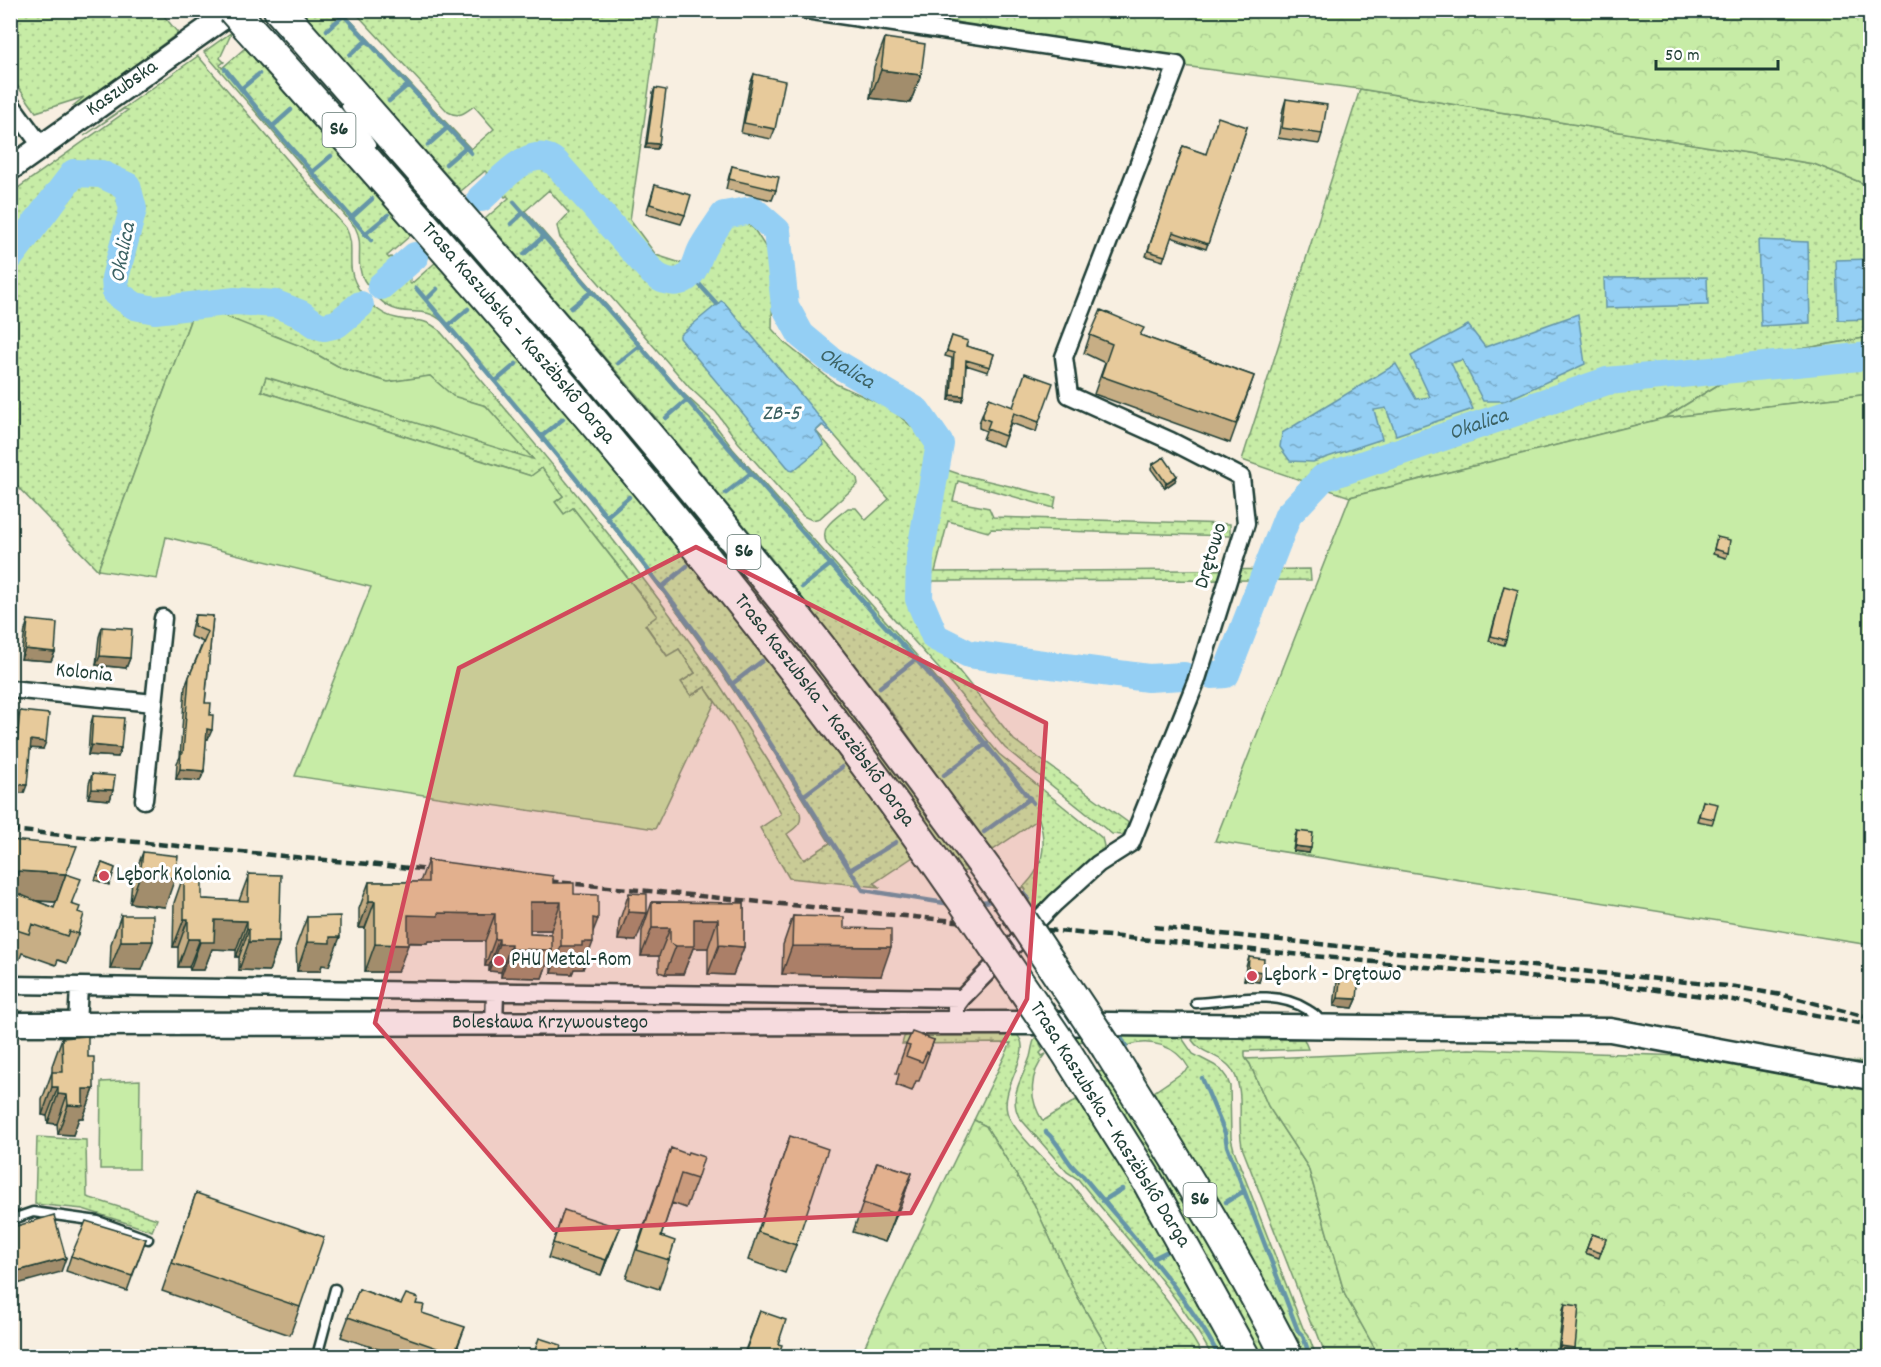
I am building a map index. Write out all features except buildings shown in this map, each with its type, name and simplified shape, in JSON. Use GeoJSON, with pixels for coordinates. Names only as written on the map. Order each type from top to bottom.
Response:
{"type":"FeatureCollection","features":[{"type":"Feature","properties":{"kind":"highway","name":"Trasa Kaszubska – Kaszëbskô Darga"},"geometry":{"type":"LineString","coordinates":[[279,10],[665,455],[746,554],[899,751],[1003,892],[1099,1036],[1184,1173],[1287,1356]]}},
{"type":"Feature","properties":{"kind":"highway","name":"Trasa Kaszubska – Kaszëbskô Darga"},"geometry":{"type":"LineString","coordinates":[[238,16],[430,232],[639,477],[712,566],[871,770],[1065,1050],[1148,1182],[1244,1356]]}},
{"type":"Feature","properties":{"kind":"main road","name":"Kaszubska"},"geometry":{"type":"LineString","coordinates":[[10,169],[238,16]]}},
{"type":"Feature","properties":{"kind":"main road","name":"Bolesława Krzywoustego"},"geometry":{"type":"LineString","coordinates":[[10,1024],[956,1024],[1099,1036],[1320,1027],[1610,1030],[1870,1078]]}},
{"type":"Feature","properties":{"kind":"street","name":"Drętowo"},"geometry":{"type":"LineString","coordinates":[[806,10],[1178,65],[1064,357],[1069,394],[1171,441],[1241,477],[1246,523],[1196,682],[1131,843],[1098,864],[962,998]]}},
{"type":"Feature","properties":{"kind":"street"},"geometry":{"type":"LineString","coordinates":[[10,103],[42,147]]}},
{"type":"Feature","properties":{"kind":"street"},"geometry":{"type":"LineString","coordinates":[[144,800],[163,618]]}},
{"type":"Feature","properties":{"kind":"street","name":"Kolonia"},"geometry":{"type":"LineString","coordinates":[[10,689],[154,703]]}},
{"type":"Feature","properties":{"kind":"street"},"geometry":{"type":"LineString","coordinates":[[10,985],[962,998]]}},
{"type":"Feature","properties":{"kind":"street"},"geometry":{"type":"LineString","coordinates":[[77,1024],[79,987]]}},
{"type":"Feature","properties":{"kind":"street"},"geometry":{"type":"LineString","coordinates":[[494,1024],[495,993]]}},
{"type":"Feature","properties":{"kind":"street"},"geometry":{"type":"LineString","coordinates":[[956,1024],[956,1006],[962,998]]}},
{"type":"Feature","properties":{"kind":"lane"},"geometry":{"type":"LineString","coordinates":[[300,35],[330,81]]}},
{"type":"Feature","properties":{"kind":"lane"},"geometry":{"type":"LineString","coordinates":[[275,57],[326,100]]}},
{"type":"Feature","properties":{"kind":"lane"},"geometry":{"type":"LineString","coordinates":[[342,100],[378,156]]}},
{"type":"Feature","properties":{"kind":"lane"},"geometry":{"type":"LineString","coordinates":[[334,107],[377,142]]}},
{"type":"Feature","properties":{"kind":"lane"},"geometry":{"type":"LineString","coordinates":[[402,163],[456,212]]}},
{"type":"Feature","properties":{"kind":"lane"},"geometry":{"type":"LineString","coordinates":[[384,165],[430,232]]}},
{"type":"Feature","properties":{"kind":"lane"},"geometry":{"type":"LineString","coordinates":[[1196,1003],[1251,998],[1279,999],[1300,1005],[1310,1011],[1319,1019],[1320,1027]]}},
{"type":"Feature","properties":{"kind":"lane"},"geometry":{"type":"LineString","coordinates":[[10,1220],[33,1212],[98,1221],[148,1239]]}},
{"type":"Feature","properties":{"kind":"lane"},"geometry":{"type":"LineString","coordinates":[[317,1356],[334,1289]]}},
{"type":"Feature","properties":{"kind":"highlighted area"},"geometry":{"type":"Polygon","coordinates":[[[696,547],[1046,723],[1027,999],[911,1213],[554,1230],[375,1023],[459,668],[696,547]]]}},
{"type":"Feature","properties":{"kind":"green space"},"geometry":{"type":"Polygon","coordinates":[[[10,11],[160,11],[178,33],[80,105],[73,106],[84,97],[36,112],[11,77],[10,11]]]}},
{"type":"Feature","properties":{"kind":"green space"},"geometry":{"type":"Polygon","coordinates":[[[310,11],[342,11],[471,149],[494,129],[474,106],[459,115],[448,112],[354,11],[660,11],[630,220],[656,255],[687,265],[693,257],[700,262],[738,218],[754,229],[773,259],[772,329],[786,344],[836,384],[890,408],[927,440],[933,465],[959,474],[1056,497],[1054,508],[958,481],[953,501],[989,508],[993,517],[1230,524],[1230,536],[991,529],[988,532],[948,521],[935,572],[1310,569],[1311,580],[933,581],[930,592],[919,588],[921,597],[942,622],[939,646],[1014,740],[1133,826],[1122,835],[1112,834],[1005,748],[939,669],[827,544],[825,533],[827,528],[848,508],[856,508],[866,520],[889,499],[835,436],[823,425],[816,431],[857,478],[858,484],[820,518],[812,520],[803,516],[738,442],[716,412],[689,387],[560,238],[557,226],[569,213],[549,190],[525,211],[682,392],[710,418],[733,449],[933,674],[999,754],[1102,838],[1103,851],[1046,908],[985,901],[1026,898],[1023,893],[1026,890],[1024,887],[1021,889],[1034,874],[1042,857],[1043,839],[1039,819],[993,850],[985,842],[890,710],[771,558],[637,395],[485,219],[509,198],[500,191],[489,201],[481,198],[479,191],[491,180],[485,171],[461,191],[304,16],[310,11]]]}},
{"type":"Feature","properties":{"kind":"green space"},"geometry":{"type":"Polygon","coordinates":[[[760,11],[1870,11],[1870,186],[1814,164],[1360,89],[760,11]]]}},
{"type":"Feature","properties":{"kind":"green space"},"geometry":{"type":"Polygon","coordinates":[[[232,32],[220,58],[224,62],[220,65],[222,68],[245,48],[411,235],[387,256],[396,263],[409,253],[415,256],[417,263],[406,274],[411,280],[409,282],[411,284],[436,262],[632,489],[771,665],[913,857],[874,883],[879,887],[789,878],[760,828],[781,814],[733,727],[705,687],[691,696],[681,682],[695,673],[679,649],[668,657],[645,624],[657,615],[573,508],[564,514],[555,502],[563,496],[541,469],[531,476],[261,391],[266,377],[532,458],[486,406],[453,397],[430,376],[388,382],[343,369],[303,347],[194,310],[98,570],[11,480],[11,193],[128,110],[124,109],[84,136],[198,56],[346,228],[350,242],[352,275],[358,288],[367,299],[383,313],[403,319],[423,321],[439,330],[585,505],[655,595],[721,687],[799,810],[801,818],[799,824],[787,834],[804,860],[830,843],[754,722],[695,635],[625,543],[516,409],[442,321],[431,314],[393,308],[378,298],[370,289],[361,274],[359,240],[355,227],[204,52],[232,32]]]}},
{"type":"Feature","properties":{"kind":"green space"},"geometry":{"type":"Polygon","coordinates":[[[1360,89],[1814,164],[1870,186],[1870,337],[1767,355],[1664,418],[1350,497],[1242,460],[1360,89]]]}},
{"type":"Feature","properties":{"kind":"green space"},"geometry":{"type":"Polygon","coordinates":[[[435,206],[771,605],[972,870],[960,872],[428,213],[435,206]]]}},
{"type":"Feature","properties":{"kind":"green space"},"geometry":{"type":"Polygon","coordinates":[[[204,308],[303,347],[343,369],[388,382],[430,376],[453,396],[486,406],[533,459],[266,377],[261,391],[531,476],[542,468],[563,496],[555,502],[564,514],[573,508],[657,616],[645,625],[667,656],[679,649],[695,673],[681,682],[691,696],[705,687],[715,702],[655,829],[295,776],[371,587],[166,537],[157,579],[98,570],[194,310],[204,308]]]}},
{"type":"Feature","properties":{"kind":"green space"},"geometry":{"type":"Polygon","coordinates":[[[1870,337],[1870,394],[1664,418],[1767,355],[1870,337]]]}},
{"type":"Feature","properties":{"kind":"green space"},"geometry":{"type":"Polygon","coordinates":[[[1870,394],[1870,945],[1215,841],[1350,497],[1664,418],[1870,394]]]}},
{"type":"Feature","properties":{"kind":"green space"},"geometry":{"type":"Polygon","coordinates":[[[913,1032],[1016,1034],[1021,1041],[1022,1049],[1006,1102],[1010,1120],[1035,1150],[1071,1184],[1141,1268],[1175,1311],[1203,1356],[1112,1356],[1077,1296],[1034,1204],[986,1126],[974,1120],[1011,1043],[902,1044],[904,1037],[913,1032]]]}},
{"type":"Feature","properties":{"kind":"green space"},"geometry":{"type":"Polygon","coordinates":[[[1046,1032],[1180,1035],[1193,1054],[1221,1070],[1230,1086],[1231,1138],[1234,1150],[1316,1356],[1304,1356],[1298,1339],[1292,1334],[1154,1092],[1189,1068],[1184,1060],[1162,1045],[1144,1043],[1126,1046],[1121,1039],[1040,1044],[1043,1050],[1040,1053],[1042,1056],[1046,1054],[1036,1070],[1032,1087],[1033,1095],[1043,1121],[1076,1100],[1083,1106],[1164,1239],[1227,1356],[1212,1356],[1183,1309],[1149,1265],[1078,1179],[1067,1172],[1019,1117],[1015,1101],[1018,1087],[1035,1038],[1046,1032]]]}},
{"type":"Feature","properties":{"kind":"green space"},"geometry":{"type":"Polygon","coordinates":[[[1244,1033],[1244,1039],[1304,1039],[1308,1049],[1245,1051],[1245,1057],[1268,1106],[1308,1167],[1345,1295],[1379,1356],[1326,1356],[1316,1330],[1311,1324],[1243,1150],[1240,1129],[1240,1096],[1235,1076],[1226,1063],[1200,1048],[1192,1040],[1196,1035],[1244,1033]]]}},
{"type":"Feature","properties":{"kind":"green space"},"geometry":{"type":"Polygon","coordinates":[[[1469,1049],[1870,1062],[1870,1356],[1379,1356],[1345,1295],[1308,1167],[1268,1106],[1246,1059],[1469,1049]]]}},
{"type":"Feature","properties":{"kind":"green space"},"geometry":{"type":"Polygon","coordinates":[[[1107,1071],[1154,1147],[1273,1356],[1257,1356],[1096,1072],[1107,1071]]]}},
{"type":"Feature","properties":{"kind":"green space"},"geometry":{"type":"Polygon","coordinates":[[[140,1080],[139,1169],[100,1169],[101,1082],[140,1080]]]}},
{"type":"Feature","properties":{"kind":"green space"},"geometry":{"type":"Polygon","coordinates":[[[974,1120],[986,1126],[1034,1204],[1077,1296],[1112,1356],[860,1356],[974,1120]]]}},
{"type":"Feature","properties":{"kind":"green space"},"geometry":{"type":"Polygon","coordinates":[[[37,1137],[86,1140],[87,1197],[157,1219],[152,1231],[83,1209],[35,1204],[37,1137]]]}},
{"type":"Feature","properties":{"kind":"water"},"geometry":{"type":"Polygon","coordinates":[[[1758,240],[1808,242],[1810,323],[1761,326],[1758,240]]]}},
{"type":"Feature","properties":{"kind":"water"},"geometry":{"type":"Polygon","coordinates":[[[1870,259],[1870,319],[1838,320],[1836,260],[1870,259]]]}},
{"type":"Feature","properties":{"kind":"water"},"geometry":{"type":"Polygon","coordinates":[[[1707,277],[1708,305],[1605,308],[1604,278],[1707,277]]]}},
{"type":"Feature","properties":{"kind":"water","name":"ZB-5"},"geometry":{"type":"Polygon","coordinates":[[[721,301],[835,436],[822,425],[816,431],[824,445],[793,471],[680,338],[680,335],[721,301]]]}},
{"type":"Feature","properties":{"kind":"water"},"geometry":{"type":"Polygon","coordinates":[[[1578,314],[1585,364],[1505,401],[1483,401],[1462,360],[1451,363],[1473,409],[1396,435],[1386,408],[1374,410],[1382,439],[1313,462],[1290,461],[1280,447],[1282,433],[1396,364],[1416,399],[1430,397],[1411,356],[1468,325],[1485,347],[1578,314]]]}},
{"type":"Feature","properties":{"kind":"waterway"},"geometry":{"type":"LineString","coordinates":[[339,10],[471,153]]}},
{"type":"Feature","properties":{"kind":"waterway"},"geometry":{"type":"LineString","coordinates":[[327,30],[344,15]]}},
{"type":"Feature","properties":{"kind":"waterway"},"geometry":{"type":"LineString","coordinates":[[271,30],[280,40]]}},
{"type":"Feature","properties":{"kind":"waterway"},"geometry":{"type":"LineString","coordinates":[[350,55],[367,40]]}},
{"type":"Feature","properties":{"kind":"waterway"},"geometry":{"type":"LineString","coordinates":[[225,69],[371,240]]}},
{"type":"Feature","properties":{"kind":"waterway"},"geometry":{"type":"LineString","coordinates":[[241,89],[259,74]]}},
{"type":"Feature","properties":{"kind":"waterway"},"geometry":{"type":"LineString","coordinates":[[389,101],[408,85]]}},
{"type":"Feature","properties":{"kind":"waterway"},"geometry":{"type":"LineString","coordinates":[[273,126],[291,110]]}},
{"type":"Feature","properties":{"kind":"waterway"},"geometry":{"type":"LineString","coordinates":[[428,145],[448,127]]}},
{"type":"Feature","properties":{"kind":"waterway"},"geometry":{"type":"LineString","coordinates":[[446,164],[466,147]]}},
{"type":"Feature","properties":{"kind":"waterway"},"geometry":{"type":"LineString","coordinates":[[312,172],[331,156]]}},
{"type":"Feature","properties":{"kind":"waterway","name":"Okalica"},"geometry":{"type":"LineString","coordinates":[[481,198],[516,166],[536,157],[546,158],[556,163],[653,273],[672,282],[682,280],[691,273],[703,247],[724,215],[753,210],[777,231],[785,306],[801,335],[831,360],[917,411],[940,444],[920,555],[919,599],[935,637],[969,654],[1148,678],[1184,676]]}},
{"type":"Feature","properties":{"kind":"waterway","name":"Okalica"},"geometry":{"type":"LineString","coordinates":[[10,257],[74,173],[101,174],[127,186],[133,209],[115,278],[116,293],[135,306],[155,310],[235,301],[276,304],[324,327],[337,324],[360,305]]}},
{"type":"Feature","properties":{"kind":"waterway"},"geometry":{"type":"LineString","coordinates":[[351,218],[372,199]]}},
{"type":"Feature","properties":{"kind":"waterway"},"geometry":{"type":"LineString","coordinates":[[514,202],[874,614],[931,676],[1033,803]]}},
{"type":"Feature","properties":{"kind":"waterway"},"geometry":{"type":"LineString","coordinates":[[511,224],[523,213]]}},
{"type":"Feature","properties":{"kind":"waterway"},"geometry":{"type":"LineString","coordinates":[[434,214],[442,224]]}},
{"type":"Feature","properties":{"kind":"waterway"},"geometry":{"type":"LineString","coordinates":[[365,234],[388,215]]}},
{"type":"Feature","properties":{"kind":"waterway"},"geometry":{"type":"LineString","coordinates":[[524,254],[544,236]]}},
{"type":"Feature","properties":{"kind":"waterway","name":"Okalica"},"geometry":{"type":"LineString","coordinates":[[381,286],[415,256]]}},
{"type":"Feature","properties":{"kind":"waterway"},"geometry":{"type":"LineString","coordinates":[[690,274],[717,304]]}},
{"type":"Feature","properties":{"kind":"waterway"},"geometry":{"type":"LineString","coordinates":[[416,288],[569,470],[679,610],[752,715],[863,890],[951,904]]}},
{"type":"Feature","properties":{"kind":"waterway"},"geometry":{"type":"LineString","coordinates":[[426,300],[437,289]]}},
{"type":"Feature","properties":{"kind":"waterway"},"geometry":{"type":"LineString","coordinates":[[571,308],[592,291]]}},
{"type":"Feature","properties":{"kind":"waterway"},"geometry":{"type":"LineString","coordinates":[[449,325],[468,309]]}},
{"type":"Feature","properties":{"kind":"waterway"},"geometry":{"type":"LineString","coordinates":[[618,363],[639,346]]}},
{"type":"Feature","properties":{"kind":"waterway","name":"Okalica"},"geometry":{"type":"LineString","coordinates":[[1212,675],[1226,674],[1288,515],[1323,478],[1607,381],[1870,356]]}},
{"type":"Feature","properties":{"kind":"waterway"},"geometry":{"type":"LineString","coordinates":[[496,381],[516,364]]}},
{"type":"Feature","properties":{"kind":"waterway"},"geometry":{"type":"LineString","coordinates":[[666,418],[687,400]]}},
{"type":"Feature","properties":{"kind":"waterway"},"geometry":{"type":"LineString","coordinates":[[542,436],[563,419]]}},
{"type":"Feature","properties":{"kind":"waterway"},"geometry":{"type":"LineString","coordinates":[[726,493],[751,473]]}},
{"type":"Feature","properties":{"kind":"waterway"},"geometry":{"type":"LineString","coordinates":[[607,516],[629,497]]}},
{"type":"Feature","properties":{"kind":"waterway"},"geometry":{"type":"LineString","coordinates":[[802,587],[831,564]]}},
{"type":"Feature","properties":{"kind":"waterway"},"geometry":{"type":"LineString","coordinates":[[662,587],[687,566]]}},
{"type":"Feature","properties":{"kind":"waterway"},"geometry":{"type":"LineString","coordinates":[[880,687],[916,659]]}},
{"type":"Feature","properties":{"kind":"waterway"},"geometry":{"type":"LineString","coordinates":[[732,684],[762,661]]}},
{"type":"Feature","properties":{"kind":"waterway"},"geometry":{"type":"LineString","coordinates":[[944,775],[987,743]]}},
{"type":"Feature","properties":{"kind":"waterway"},"geometry":{"type":"LineString","coordinates":[[803,796],[842,767]]}},
{"type":"Feature","properties":{"kind":"waterway"},"geometry":{"type":"LineString","coordinates":[[984,832],[1030,798]]}},
{"type":"Feature","properties":{"kind":"waterway"},"geometry":{"type":"LineString","coordinates":[[850,870],[896,842]]}},
{"type":"Feature","properties":{"kind":"waterway"},"geometry":{"type":"LineString","coordinates":[[1022,899],[1028,899],[1024,893]]}},
{"type":"Feature","properties":{"kind":"waterway"},"geometry":{"type":"LineString","coordinates":[[977,902],[996,901]]}},
{"type":"Feature","properties":{"kind":"waterway"},"geometry":{"type":"LineString","coordinates":[[1114,1039],[1121,1038],[1126,1046]]}},
{"type":"Feature","properties":{"kind":"waterway"},"geometry":{"type":"LineString","coordinates":[[1202,1078],[1225,1133],[1227,1146],[1298,1331],[1303,1336],[1307,1348]]}},
{"type":"Feature","properties":{"kind":"waterway"},"geometry":{"type":"LineString","coordinates":[[1046,1132],[1056,1142],[1071,1165],[1083,1176],[1173,1285],[1219,1356]]}},
{"type":"Feature","properties":{"kind":"waterway"},"geometry":{"type":"LineString","coordinates":[[1103,1201],[1122,1189]]}},
{"type":"Feature","properties":{"kind":"waterway"},"geometry":{"type":"LineString","coordinates":[[1226,1202],[1244,1191]]}},
{"type":"Feature","properties":{"kind":"waterway"},"geometry":{"type":"LineString","coordinates":[[1152,1259],[1166,1252]]}},
{"type":"Feature","properties":{"kind":"railway"},"geometry":{"type":"LineString","coordinates":[[10,830],[441,871]]}},
{"type":"Feature","properties":{"kind":"railway"},"geometry":{"type":"LineString","coordinates":[[536,880],[1641,988],[1733,1000],[1870,1025]]}},
{"type":"Feature","properties":{"kind":"railway"},"geometry":{"type":"LineString","coordinates":[[1154,927],[1736,987],[1787,996],[1870,1018]]}},
{"type":"Feature","properties":{"kind":"place","name":"Lębork Kolonia"},"geometry":{"type":"Point","coordinates":[104,876]}},
{"type":"Feature","properties":{"kind":"place","name":"PHU Metal-Rom"},"geometry":{"type":"Point","coordinates":[499,961]}},
{"type":"Feature","properties":{"kind":"place","name":"Lębork - Drętowo"},"geometry":{"type":"Point","coordinates":[1252,976]}}]}
